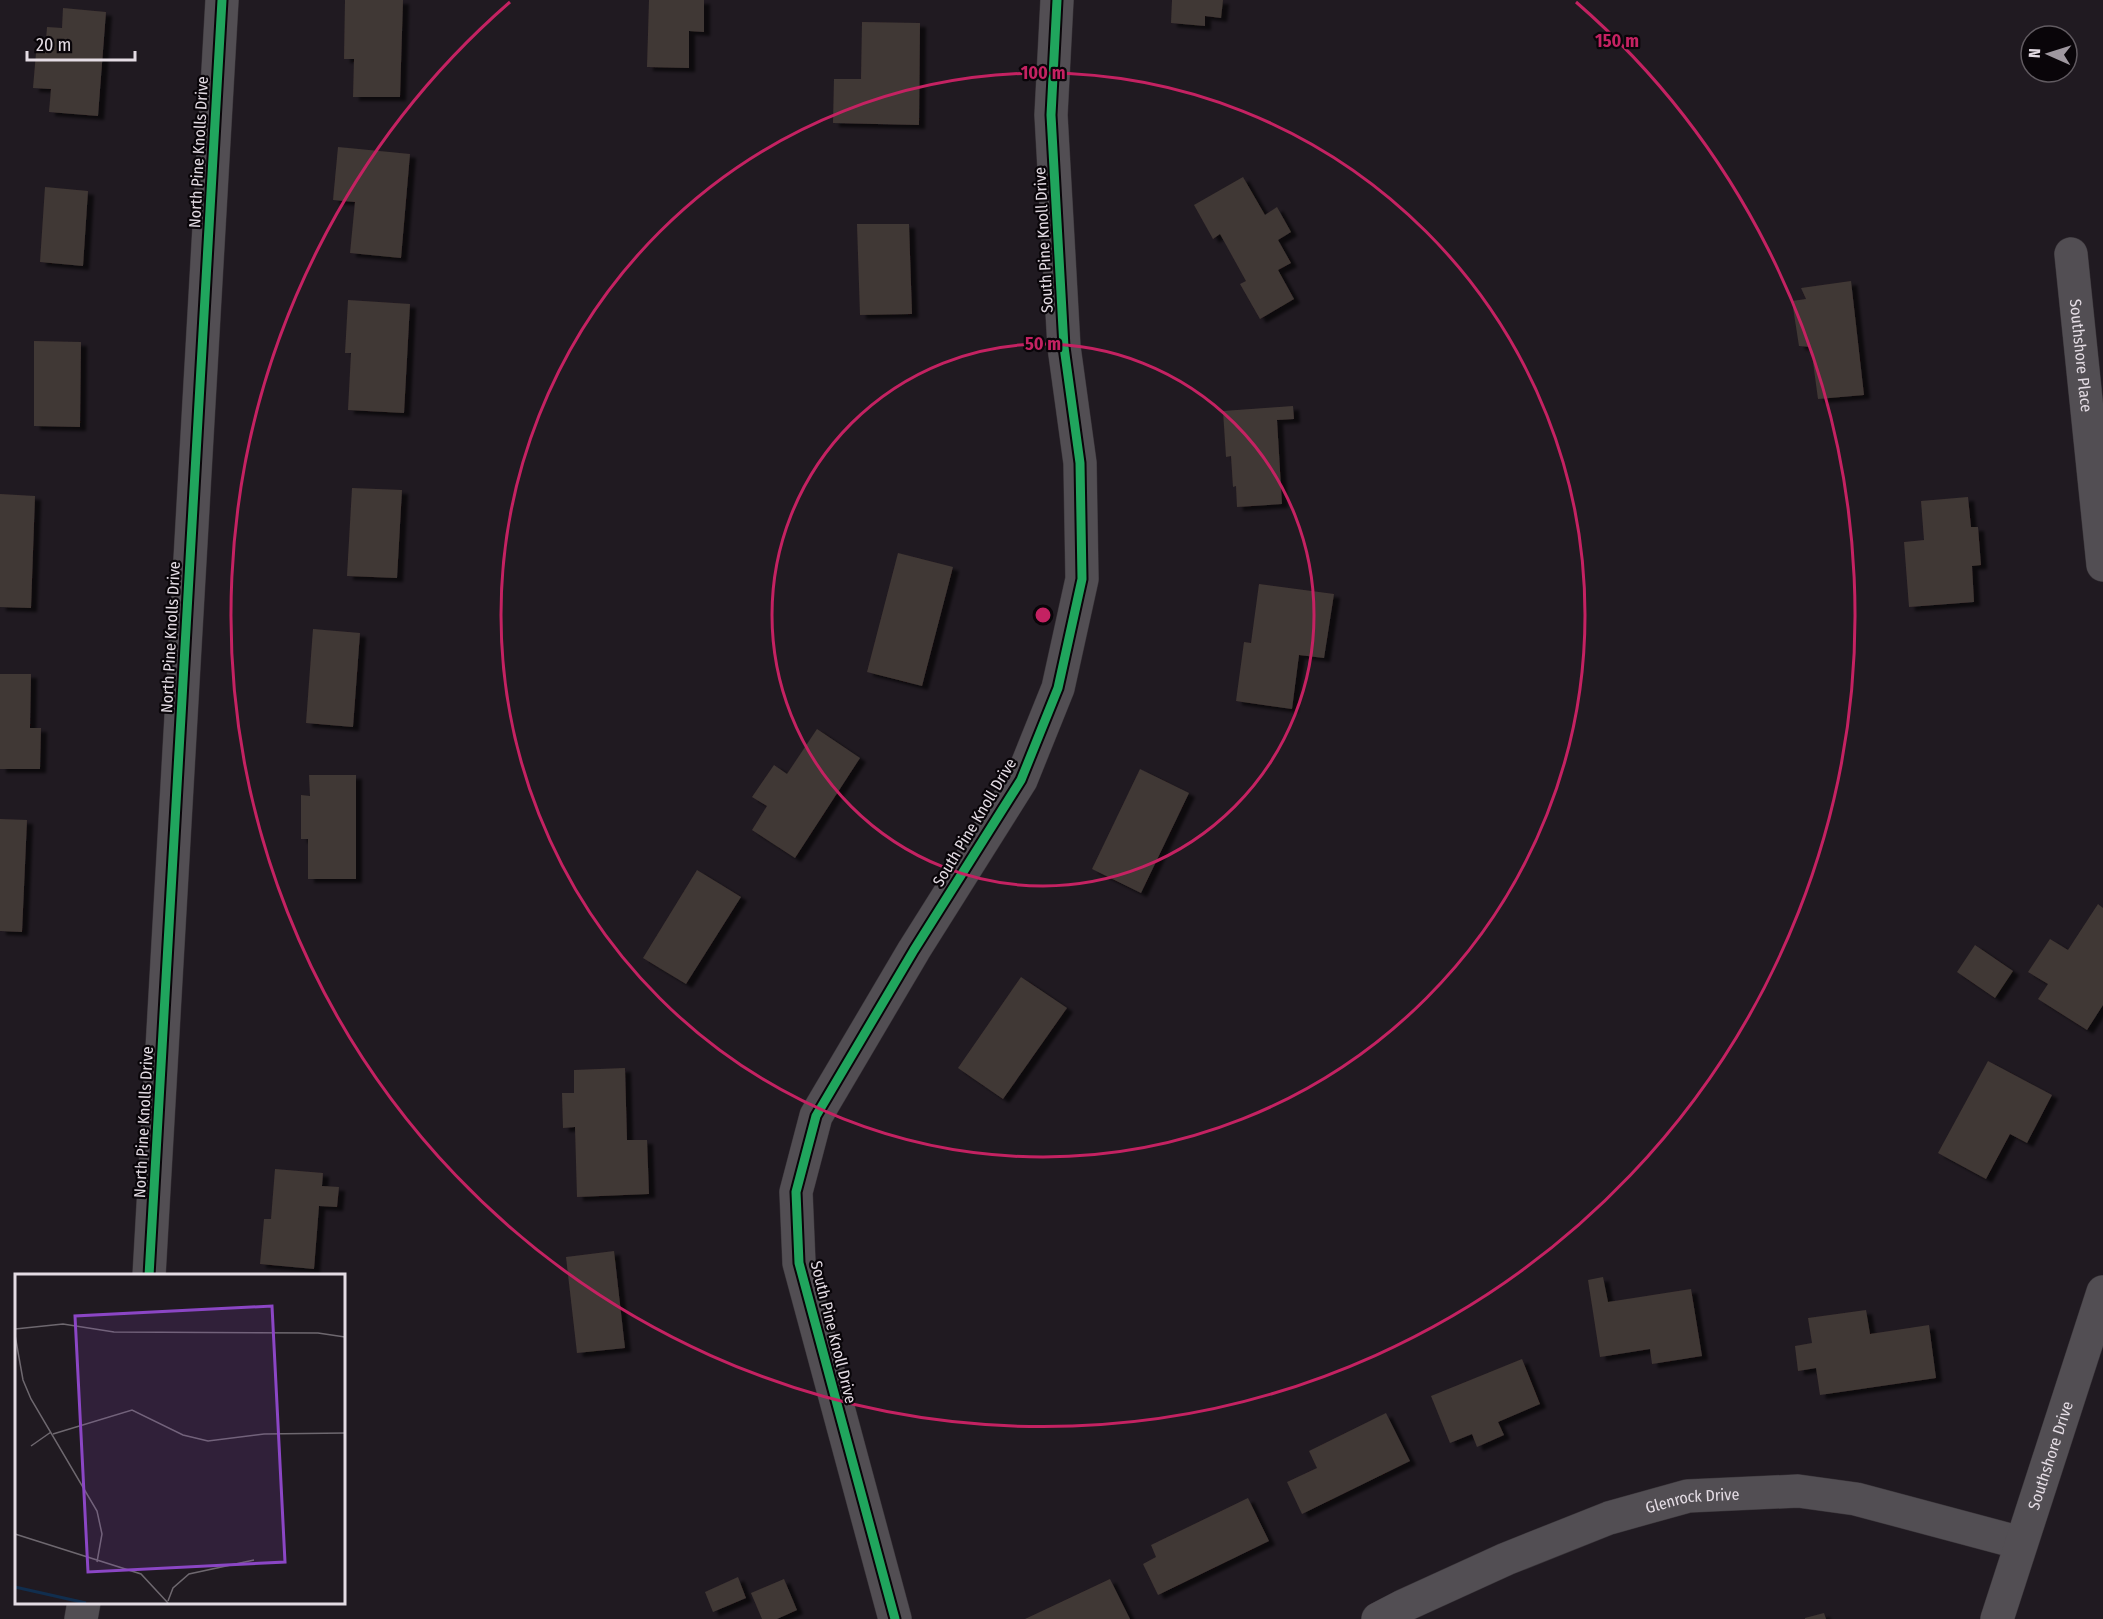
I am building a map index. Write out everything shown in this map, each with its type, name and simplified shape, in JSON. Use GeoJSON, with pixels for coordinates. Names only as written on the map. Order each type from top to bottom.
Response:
{"type":"FeatureCollection","features":[{"type":"Feature","properties":{"kind":"street","name":"North Pine Knolls Drive"},"geometry":{"type":"LineString","coordinates":[[149,1274],[222,0]]}},
{"type":"Feature","properties":{"kind":"street","name":"South Pine Knoll Drive"},"geometry":{"type":"LineString","coordinates":[[895,1619],[799,1263],[796,1192],[816,1116],[914,950],[1021,780],[1058,688],[1082,579],[1080,463],[1064,347],[1051,115],[1057,0]]}},
{"type":"Feature","properties":{"kind":"street","name":"Southshore Place"},"geometry":{"type":"LineString","coordinates":[[2071,254],[2103,565]]}},
{"type":"Feature","properties":{"kind":"street","name":"Southshore Drive"},"geometry":{"type":"LineString","coordinates":[[1997,1619],[2103,1292]]}},
{"type":"Feature","properties":{"kind":"street","name":"Glenrock Drive"},"geometry":{"type":"LineString","coordinates":[[1378,1619],[1506,1559],[1610,1518],[1688,1496],[1798,1491],[1844,1498],[2021,1543]]}},
{"type":"Feature","properties":{"kind":"street"},"geometry":{"type":"LineString","coordinates":[[81,1619],[84,1604]]}},
{"type":"Feature","properties":{"kind":"building"},"geometry":{"type":"Polygon","coordinates":[[[345,0],[403,0],[400,97],[353,97],[354,59],[344,59],[345,0]]]}},
{"type":"Feature","properties":{"kind":"building"},"geometry":{"type":"Polygon","coordinates":[[[649,0],[704,0],[704,32],[689,31],[689,68],[647,67],[649,0]]]}},
{"type":"Feature","properties":{"kind":"building"},"geometry":{"type":"Polygon","coordinates":[[[1172,0],[1223,0],[1221,18],[1205,16],[1205,26],[1171,23],[1172,0]]]}},
{"type":"Feature","properties":{"kind":"building"},"geometry":{"type":"Polygon","coordinates":[[[63,8],[106,12],[98,116],[49,112],[51,89],[33,88],[36,53],[45,53],[47,27],[62,28],[63,8]]]}},
{"type":"Feature","properties":{"kind":"building"},"geometry":{"type":"Polygon","coordinates":[[[862,22],[920,23],[919,125],[833,123],[834,79],[861,79],[862,22]]]}},
{"type":"Feature","properties":{"kind":"building"},"geometry":{"type":"Polygon","coordinates":[[[338,147],[410,154],[401,258],[350,253],[355,202],[333,200],[338,147]]]}},
{"type":"Feature","properties":{"kind":"building"},"geometry":{"type":"Polygon","coordinates":[[[1243,177],[1265,215],[1277,207],[1291,232],[1278,240],[1291,263],[1278,270],[1294,299],[1260,319],[1240,284],[1246,281],[1220,234],[1213,239],[1194,205],[1243,177]]]}},
{"type":"Feature","properties":{"kind":"building"},"geometry":{"type":"Polygon","coordinates":[[[45,187],[88,191],[83,266],[40,262],[45,187]]]}},
{"type":"Feature","properties":{"kind":"building"},"geometry":{"type":"Polygon","coordinates":[[[857,224],[909,224],[912,314],[860,315],[857,224]]]}},
{"type":"Feature","properties":{"kind":"building"},"geometry":{"type":"Polygon","coordinates":[[[1851,281],[1864,395],[1818,399],[1811,347],[1799,346],[1792,301],[1806,299],[1801,288],[1851,281]]]}},
{"type":"Feature","properties":{"kind":"building"},"geometry":{"type":"Polygon","coordinates":[[[348,300],[410,304],[404,413],[348,410],[351,353],[345,353],[348,300]]]}},
{"type":"Feature","properties":{"kind":"building"},"geometry":{"type":"Polygon","coordinates":[[[34,341],[81,342],[80,427],[34,426],[34,341]]]}},
{"type":"Feature","properties":{"kind":"building"},"geometry":{"type":"Polygon","coordinates":[[[1293,406],[1294,419],[1277,420],[1282,504],[1237,507],[1231,456],[1226,457],[1223,411],[1293,406]]]}},
{"type":"Feature","properties":{"kind":"building"},"geometry":{"type":"Polygon","coordinates":[[[352,488],[402,490],[397,578],[347,576],[352,488]]]}},
{"type":"Feature","properties":{"kind":"building"},"geometry":{"type":"Polygon","coordinates":[[[0,494],[35,496],[31,608],[0,607],[0,494]]]}},
{"type":"Feature","properties":{"kind":"building"},"geometry":{"type":"Polygon","coordinates":[[[1968,497],[1971,527],[1978,527],[1981,565],[1972,566],[1974,602],[1909,607],[1904,542],[1924,540],[1921,501],[1968,497]]]}},
{"type":"Feature","properties":{"kind":"building"},"geometry":{"type":"Polygon","coordinates":[[[898,553],[953,567],[922,686],[867,672],[898,553]]]}},
{"type":"Feature","properties":{"kind":"building"},"geometry":{"type":"Polygon","coordinates":[[[1259,584],[1334,594],[1324,658],[1299,655],[1292,709],[1236,701],[1244,642],[1251,643],[1259,584]]]}},
{"type":"Feature","properties":{"kind":"building"},"geometry":{"type":"Polygon","coordinates":[[[313,629],[360,633],[353,727],[306,723],[313,629]]]}},
{"type":"Feature","properties":{"kind":"building"},"geometry":{"type":"Polygon","coordinates":[[[0,674],[31,674],[30,728],[41,728],[40,769],[0,769],[0,674]]]}},
{"type":"Feature","properties":{"kind":"building"},"geometry":{"type":"Polygon","coordinates":[[[817,729],[860,758],[795,858],[752,830],[767,806],[752,797],[774,765],[787,774],[817,729]]]}},
{"type":"Feature","properties":{"kind":"building"},"geometry":{"type":"Polygon","coordinates":[[[1140,769],[1189,793],[1141,893],[1092,869],[1140,769]]]}},
{"type":"Feature","properties":{"kind":"building"},"geometry":{"type":"Polygon","coordinates":[[[309,775],[356,775],[356,879],[308,879],[308,839],[301,839],[301,795],[310,796],[309,775]]]}},
{"type":"Feature","properties":{"kind":"building"},"geometry":{"type":"Polygon","coordinates":[[[0,819],[27,820],[22,932],[0,931],[0,819]]]}},
{"type":"Feature","properties":{"kind":"building"},"geometry":{"type":"Polygon","coordinates":[[[697,870],[741,897],[686,984],[643,958],[697,870]]]}},
{"type":"Feature","properties":{"kind":"building"},"geometry":{"type":"Polygon","coordinates":[[[2098,904],[2103,908],[2103,1005],[2087,1030],[2038,999],[2048,984],[2028,972],[2050,939],[2068,950],[2098,904]]]}},
{"type":"Feature","properties":{"kind":"building"},"geometry":{"type":"Polygon","coordinates":[[[1975,945],[2013,971],[1995,998],[1957,972],[1975,945]]]}},
{"type":"Feature","properties":{"kind":"building"},"geometry":{"type":"Polygon","coordinates":[[[1021,977],[1067,1008],[1003,1099],[958,1068],[1021,977]]]}},
{"type":"Feature","properties":{"kind":"building"},"geometry":{"type":"Polygon","coordinates":[[[1988,1061],[2052,1095],[2027,1143],[2010,1134],[1986,1179],[1938,1153],[1988,1061]]]}},
{"type":"Feature","properties":{"kind":"building"},"geometry":{"type":"Polygon","coordinates":[[[625,1068],[627,1140],[647,1140],[649,1194],[577,1197],[575,1127],[563,1128],[562,1093],[574,1093],[574,1070],[625,1068]]]}},
{"type":"Feature","properties":{"kind":"building"},"geometry":{"type":"Polygon","coordinates":[[[275,1169],[323,1173],[322,1186],[339,1187],[337,1207],[319,1206],[314,1269],[260,1264],[264,1219],[271,1219],[275,1169]]]}},
{"type":"Feature","properties":{"kind":"building"},"geometry":{"type":"Polygon","coordinates":[[[614,1251],[625,1348],[577,1353],[566,1257],[614,1251]]]}},
{"type":"Feature","properties":{"kind":"building"},"geometry":{"type":"Polygon","coordinates":[[[1603,1277],[1608,1302],[1691,1289],[1702,1356],[1652,1364],[1650,1349],[1600,1357],[1588,1280],[1603,1277]]]}},
{"type":"Feature","properties":{"kind":"building"},"geometry":{"type":"Polygon","coordinates":[[[1866,1310],[1870,1334],[1929,1325],[1936,1378],[1820,1395],[1816,1368],[1798,1371],[1795,1346],[1812,1343],[1808,1318],[1866,1310]]]}},
{"type":"Feature","properties":{"kind":"building"},"geometry":{"type":"Polygon","coordinates":[[[1522,1359],[1540,1404],[1498,1422],[1504,1435],[1477,1447],[1472,1434],[1450,1443],[1431,1396],[1522,1359]]]}},
{"type":"Feature","properties":{"kind":"building"},"geometry":{"type":"Polygon","coordinates":[[[1386,1413],[1410,1461],[1302,1514],[1287,1482],[1317,1468],[1309,1451],[1386,1413]]]}},
{"type":"Feature","properties":{"kind":"building"},"geometry":{"type":"Polygon","coordinates":[[[1248,1498],[1269,1541],[1158,1595],[1143,1564],[1156,1557],[1151,1545],[1248,1498]]]}},
{"type":"Feature","properties":{"kind":"building"},"geometry":{"type":"Polygon","coordinates":[[[738,1577],[746,1598],[713,1612],[705,1592],[738,1577]]]}},
{"type":"Feature","properties":{"kind":"building"},"geometry":{"type":"Polygon","coordinates":[[[784,1579],[797,1610],[777,1619],[762,1619],[751,1593],[784,1579]]]}},
{"type":"Feature","properties":{"kind":"building"},"geometry":{"type":"Polygon","coordinates":[[[1110,1579],[1130,1619],[1025,1619],[1110,1579]]]}},
{"type":"Feature","properties":{"kind":"building"},"geometry":{"type":"Polygon","coordinates":[[[1824,1613],[1826,1619],[1805,1619],[1805,1618],[1824,1613]]]}},
{"type":"Feature","properties":{"kind":"cycle path"},"geometry":{"type":"LineString","coordinates":[[149,1274],[222,0]]}},
{"type":"Feature","properties":{"kind":"cycle path"},"geometry":{"type":"LineString","coordinates":[[895,1619],[799,1263],[796,1192],[816,1116],[914,950],[1021,780],[1058,688],[1082,579],[1080,463],[1064,347],[1051,115],[1057,0]]}}]}
